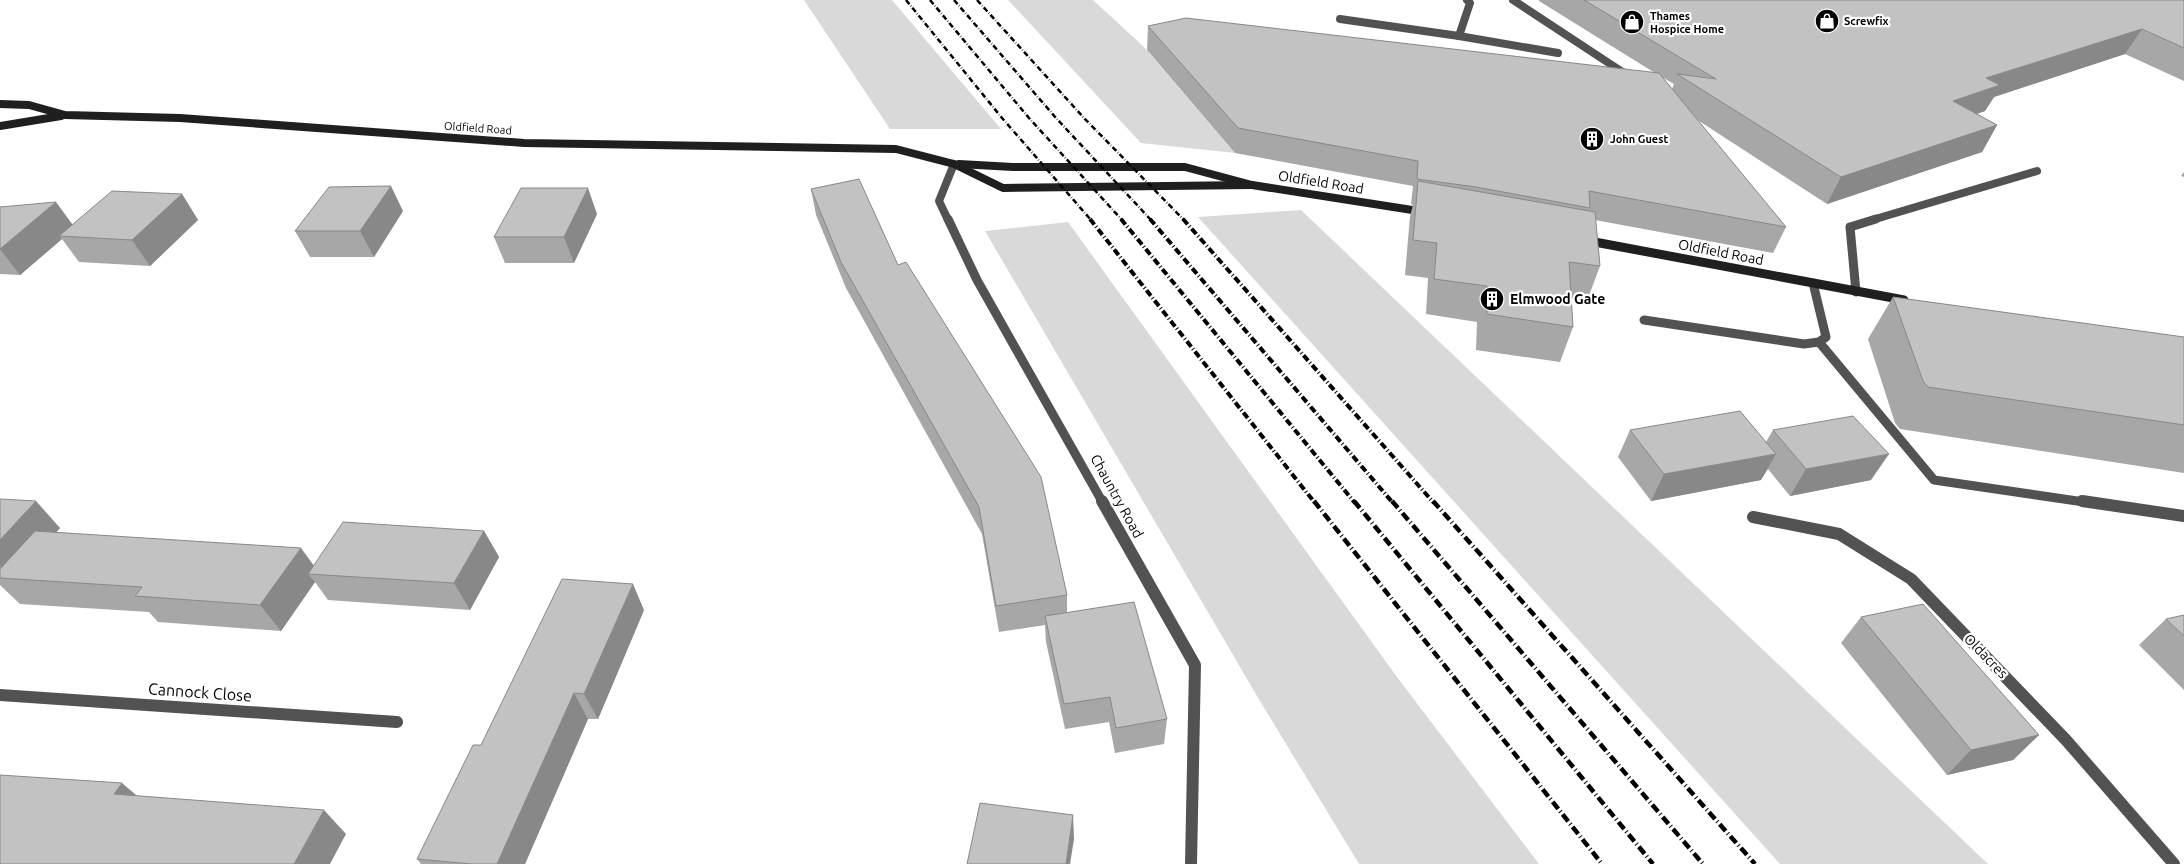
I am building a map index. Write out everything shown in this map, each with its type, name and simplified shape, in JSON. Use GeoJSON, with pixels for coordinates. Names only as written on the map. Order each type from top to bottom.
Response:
{"type":"FeatureCollection","features":[{"type":"Feature","properties":{"kind":"main road","name":"Oldfield Road"},"geometry":{"type":"LineString","coordinates":[[0,104],[29,105],[65,115],[180,118],[524,143],[896,149],[954,164],[1013,167],[1185,167],[1252,184],[1432,213]]}},
{"type":"Feature","properties":{"kind":"main road"},"geometry":{"type":"LineString","coordinates":[[0,126],[65,115]]}},
{"type":"Feature","properties":{"kind":"main road","name":"Oldfield Road"},"geometry":{"type":"LineString","coordinates":[[954,164],[1003,188],[1252,184]]}},
{"type":"Feature","properties":{"kind":"main road","name":"Oldfield Road"},"geometry":{"type":"LineString","coordinates":[[1575,239],[1914,302]]}},
{"type":"Feature","properties":{"kind":"street"},"geometry":{"type":"LineString","coordinates":[[1459,36],[1470,3],[1467,0]]}},
{"type":"Feature","properties":{"kind":"street"},"geometry":{"type":"LineString","coordinates":[[1513,0],[1628,75]]}},
{"type":"Feature","properties":{"kind":"street"},"geometry":{"type":"LineString","coordinates":[[1340,19],[1459,36],[1558,54]]}},
{"type":"Feature","properties":{"kind":"street","name":"Chauntry Road"},"geometry":{"type":"LineString","coordinates":[[954,164],[940,201],[977,280],[1194,665],[1191,864]]}},
{"type":"Feature","properties":{"kind":"street"},"geometry":{"type":"LineString","coordinates":[[1856,292],[1850,227],[2037,171]]}},
{"type":"Feature","properties":{"kind":"street"},"geometry":{"type":"LineString","coordinates":[[1644,320],[1804,344],[1819,342],[1826,337],[1813,283]]}},
{"type":"Feature","properties":{"kind":"street"},"geometry":{"type":"LineString","coordinates":[[1819,342],[1934,480],[2184,516]]}},
{"type":"Feature","properties":{"kind":"street","name":"Oldacres"},"geometry":{"type":"LineString","coordinates":[[1753,516],[1839,534],[1911,579],[2066,740],[2174,864]]}},
{"type":"Feature","properties":{"kind":"street","name":"Cannock Close"},"geometry":{"type":"LineString","coordinates":[[0,695],[397,722]]}},
{"type":"Feature","properties":{"kind":"shaded area"},"geometry":{"type":"Polygon","coordinates":[[[804,0],[892,0],[1001,129],[890,129],[804,0]]]}},
{"type":"Feature","properties":{"kind":"shaded area"},"geometry":{"type":"Polygon","coordinates":[[[1008,0],[1093,0],[1143,46],[1235,153],[1141,143],[1008,0]]]}},
{"type":"Feature","properties":{"kind":"shaded area"},"geometry":{"type":"Polygon","coordinates":[[[1301,210],[1988,864],[1780,864],[1198,217],[1301,210]]]}},
{"type":"Feature","properties":{"kind":"shaded area"},"geometry":{"type":"Polygon","coordinates":[[[1068,222],[1397,677],[1539,864],[1359,864],[1257,696],[985,231],[1068,222]]]}},
{"type":"Feature","properties":{"kind":"building"},"geometry":{"type":"Polygon","coordinates":[[[1584,0],[2184,0],[2184,48],[2142,29],[1986,78],[2000,85],[1953,101],[1997,125],[1841,177],[1677,74],[1716,79],[1584,0]]]}},
{"type":"Feature","properties":{"kind":"building"},"geometry":{"type":"Polygon","coordinates":[[[1186,18],[1659,73],[1786,227],[1589,191],[1590,208],[1476,187],[1417,179],[1418,161],[1238,128],[1148,26],[1186,18]]]}},
{"type":"Feature","properties":{"kind":"building"},"geometry":{"type":"Polygon","coordinates":[[[859,179],[898,265],[906,262],[1041,477],[1067,595],[996,606],[979,507],[841,262],[811,189],[859,179]]]}},
{"type":"Feature","properties":{"kind":"building"},"geometry":{"type":"Polygon","coordinates":[[[1418,181],[1595,212],[1600,266],[1569,262],[1573,327],[1487,314],[1487,286],[1434,279],[1437,243],[1413,240],[1418,181]]]}},
{"type":"Feature","properties":{"kind":"building"},"geometry":{"type":"Polygon","coordinates":[[[391,186],[360,231],[295,231],[329,187],[391,186]]]}},
{"type":"Feature","properties":{"kind":"building"},"geometry":{"type":"Polygon","coordinates":[[[521,188],[588,188],[564,237],[494,237],[521,188]]]}},
{"type":"Feature","properties":{"kind":"building"},"geometry":{"type":"Polygon","coordinates":[[[112,191],[182,194],[132,240],[59,236],[112,191]]]}},
{"type":"Feature","properties":{"kind":"building"},"geometry":{"type":"Polygon","coordinates":[[[56,202],[0,249],[0,207],[56,202]]]}},
{"type":"Feature","properties":{"kind":"building"},"geometry":{"type":"Polygon","coordinates":[[[1893,297],[2184,337],[2184,425],[1928,387],[1923,381],[1893,297]]]}},
{"type":"Feature","properties":{"kind":"building"},"geometry":{"type":"Polygon","coordinates":[[[1740,411],[1776,454],[1664,474],[1630,430],[1740,411]]]}},
{"type":"Feature","properties":{"kind":"building"},"geometry":{"type":"Polygon","coordinates":[[[1853,416],[1889,454],[1806,469],[1773,430],[1853,416]]]}},
{"type":"Feature","properties":{"kind":"building"},"geometry":{"type":"Polygon","coordinates":[[[0,499],[36,501],[0,540],[0,499]]]}},
{"type":"Feature","properties":{"kind":"building"},"geometry":{"type":"Polygon","coordinates":[[[343,522],[484,531],[454,583],[308,574],[343,522]]]}},
{"type":"Feature","properties":{"kind":"building"},"geometry":{"type":"Polygon","coordinates":[[[35,531],[301,548],[260,605],[135,596],[142,587],[0,578],[0,569],[35,531]]]}},
{"type":"Feature","properties":{"kind":"building"},"geometry":{"type":"Polygon","coordinates":[[[562,579],[633,584],[584,694],[574,693],[497,864],[472,864],[417,859],[473,745],[481,745],[562,579]]]}},
{"type":"Feature","properties":{"kind":"building"},"geometry":{"type":"Polygon","coordinates":[[[1134,602],[1167,719],[1116,728],[1110,697],[1064,704],[1045,616],[1134,602]]]}},
{"type":"Feature","properties":{"kind":"building"},"geometry":{"type":"Polygon","coordinates":[[[1923,604],[2039,735],[1971,750],[1861,617],[1923,604]]]}},
{"type":"Feature","properties":{"kind":"building"},"geometry":{"type":"Polygon","coordinates":[[[2184,615],[2184,636],[2166,619],[2184,615]]]}},
{"type":"Feature","properties":{"kind":"building"},"geometry":{"type":"Polygon","coordinates":[[[0,775],[122,783],[114,794],[324,810],[294,864],[0,864],[0,775]]]}},
{"type":"Feature","properties":{"kind":"building"},"geometry":{"type":"Polygon","coordinates":[[[980,803],[1073,815],[1066,864],[967,864],[980,803]]]}},
{"type":"Feature","properties":{"kind":"railway"},"geometry":{"type":"LineString","coordinates":[[906,0],[1002,118],[1091,220]]}},
{"type":"Feature","properties":{"kind":"railway"},"geometry":{"type":"LineString","coordinates":[[930,0],[1029,118],[1122,220]]}},
{"type":"Feature","properties":{"kind":"railway"},"geometry":{"type":"LineString","coordinates":[[954,0],[1056,118],[1151,220]]}},
{"type":"Feature","properties":{"kind":"railway"},"geometry":{"type":"LineString","coordinates":[[977,0],[1084,118],[1184,220]]}},
{"type":"Feature","properties":{"kind":"railway"},"geometry":{"type":"LineString","coordinates":[[1090,219],[1315,503]]}},
{"type":"Feature","properties":{"kind":"railway"},"geometry":{"type":"LineString","coordinates":[[1121,219],[1355,503]]}},
{"type":"Feature","properties":{"kind":"railway"},"geometry":{"type":"LineString","coordinates":[[1150,219],[1393,503]]}},
{"type":"Feature","properties":{"kind":"railway"},"geometry":{"type":"LineString","coordinates":[[1183,219],[1434,503]]}},
{"type":"Feature","properties":{"kind":"railway"},"geometry":{"type":"LineString","coordinates":[[1314,501],[1602,864]]}},
{"type":"Feature","properties":{"kind":"railway"},"geometry":{"type":"LineString","coordinates":[[1354,501],[1653,864]]}},
{"type":"Feature","properties":{"kind":"railway"},"geometry":{"type":"LineString","coordinates":[[1392,501],[1703,864]]}},
{"type":"Feature","properties":{"kind":"railway"},"geometry":{"type":"LineString","coordinates":[[1433,501],[1755,864]]}},
{"type":"Feature","properties":{"kind":"place","name":"Screwfix"},"geometry":{"type":"Point","coordinates":[1827,21]}},
{"type":"Feature","properties":{"kind":"place","name":"Thames Hospice Home"},"geometry":{"type":"Point","coordinates":[1632,22]}},
{"type":"Feature","properties":{"kind":"place","name":"John Guest"},"geometry":{"type":"Point","coordinates":[1592,139]}},
{"type":"Feature","properties":{"kind":"place","name":"Elmwood Gate"},"geometry":{"type":"Point","coordinates":[1492,299]}}]}
